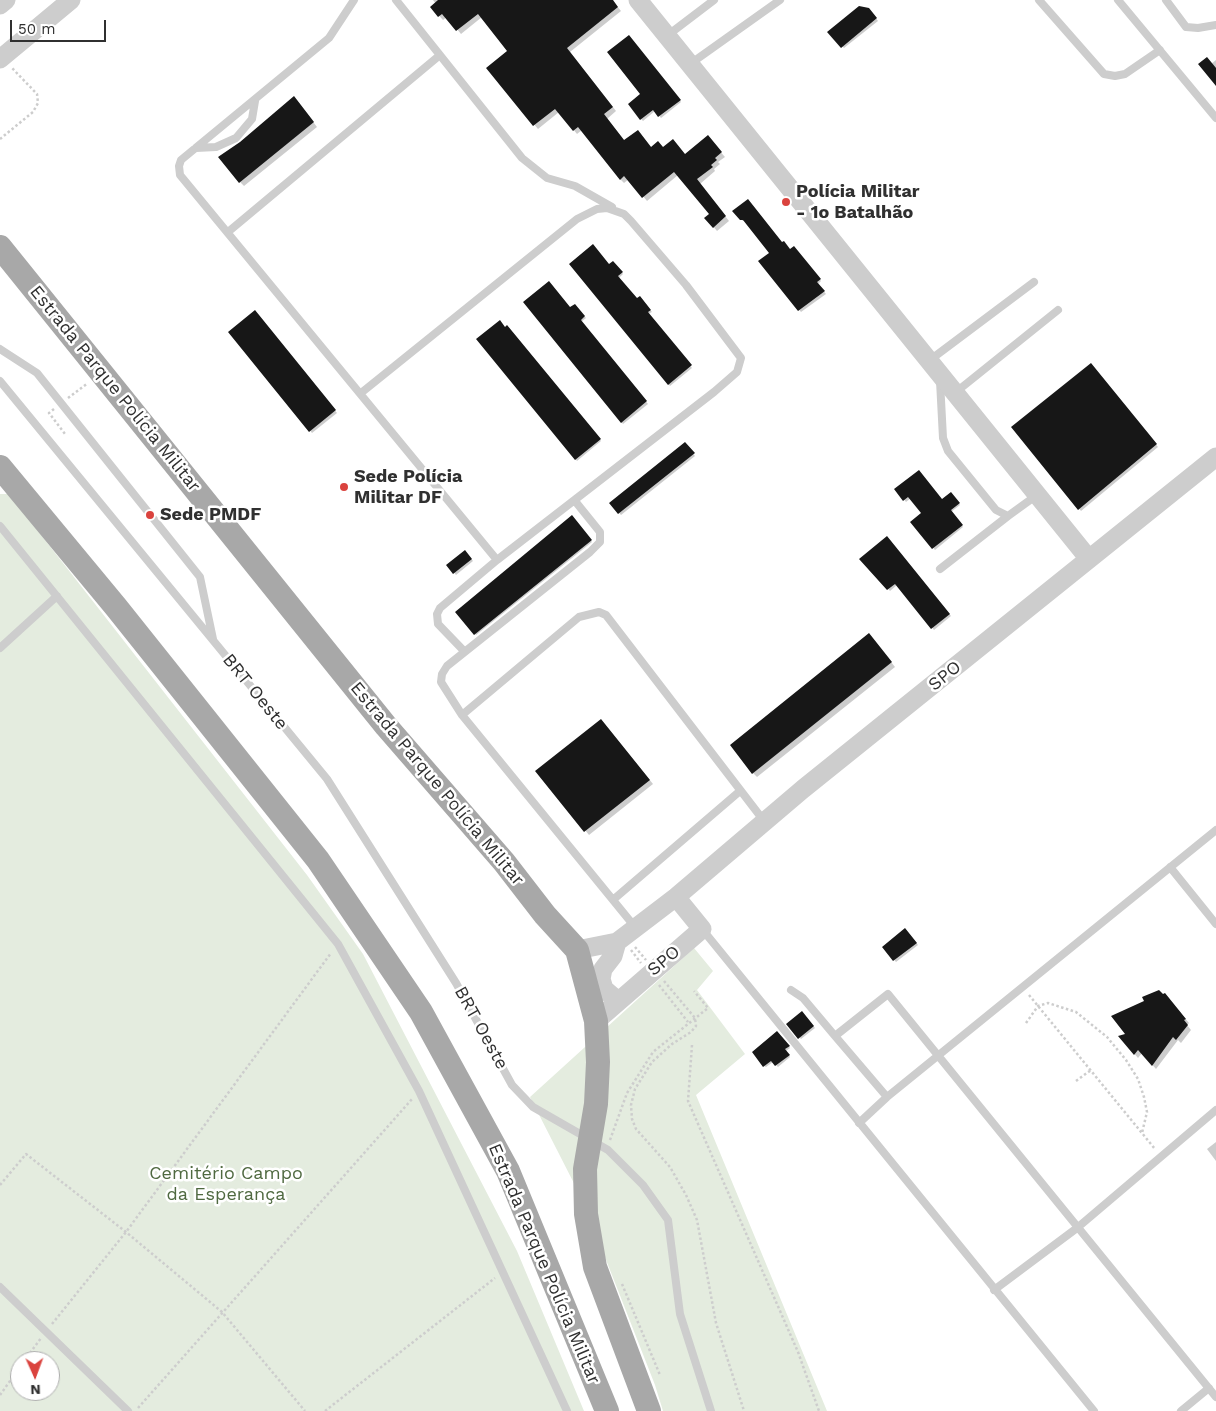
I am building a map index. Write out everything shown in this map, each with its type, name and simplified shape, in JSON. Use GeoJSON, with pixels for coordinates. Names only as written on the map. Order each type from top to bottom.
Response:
{"type":"FeatureCollection","features":[{"type":"Feature","properties":{"kind":"main road","name":"Estrada Parque Polícia Militar"},"geometry":{"type":"LineString","coordinates":[[0,247],[386,726],[504,862],[545,915],[578,950],[596,1022],[596,1104],[599,1145],[584,1169],[586,1214],[595,1267],[649,1411]]}},
{"type":"Feature","properties":{"kind":"main road"},"geometry":{"type":"LineString","coordinates":[[0,264],[49,320],[70,334]]}},
{"type":"Feature","properties":{"kind":"main road","name":"Estrada Parque Polícia Militar"},"geometry":{"type":"LineString","coordinates":[[0,467],[116,607],[318,860],[421,1012],[508,1171],[607,1411]]}},
{"type":"Feature","properties":{"kind":"street"},"geometry":{"type":"LineString","coordinates":[[0,5],[6,0]]}},
{"type":"Feature","properties":{"kind":"street"},"geometry":{"type":"LineString","coordinates":[[1,58],[71,0]]}},
{"type":"Feature","properties":{"kind":"street"},"geometry":{"type":"LineString","coordinates":[[638,0],[1089,559]]}},
{"type":"Feature","properties":{"kind":"street","name":"SPO"},"geometry":{"type":"LineString","coordinates":[[578,950],[617,942],[676,897],[764,822],[1216,456]]}},
{"type":"Feature","properties":{"kind":"street"},"geometry":{"type":"LineString","coordinates":[[676,897],[702,929]]}},
{"type":"Feature","properties":{"kind":"street","name":"SPO"},"geometry":{"type":"LineString","coordinates":[[596,1022],[702,929]]}},
{"type":"Feature","properties":{"kind":"street"},"geometry":{"type":"LineString","coordinates":[[617,942],[613,956],[603,969],[601,979],[604,989],[618,1001]]}},
{"type":"Feature","properties":{"kind":"lane"},"geometry":{"type":"LineString","coordinates":[[354,0],[329,38],[180,162],[180,176],[497,560]]}},
{"type":"Feature","properties":{"kind":"lane"},"geometry":{"type":"LineString","coordinates":[[396,0],[522,158],[547,178],[576,186],[631,221],[686,285],[741,358],[738,372],[497,560],[438,610],[438,624],[464,652]]}},
{"type":"Feature","properties":{"kind":"lane"},"geometry":{"type":"LineString","coordinates":[[668,36],[714,0]]}},
{"type":"Feature","properties":{"kind":"lane"},"geometry":{"type":"LineString","coordinates":[[690,64],[780,0]]}},
{"type":"Feature","properties":{"kind":"lane"},"geometry":{"type":"LineString","coordinates":[[1039,0],[1104,74],[1115,76],[1125,74],[1160,50]]}},
{"type":"Feature","properties":{"kind":"lane"},"geometry":{"type":"LineString","coordinates":[[1118,0],[1216,118]]}},
{"type":"Feature","properties":{"kind":"lane"},"geometry":{"type":"LineString","coordinates":[[1166,0],[1186,27],[1198,28],[1216,25]]}},
{"type":"Feature","properties":{"kind":"lane"},"geometry":{"type":"LineString","coordinates":[[228,232],[440,55]]}},
{"type":"Feature","properties":{"kind":"lane"},"geometry":{"type":"LineString","coordinates":[[196,148],[216,147],[236,138],[252,119],[255,101]]}},
{"type":"Feature","properties":{"kind":"lane"},"geometry":{"type":"LineString","coordinates":[[361,394],[577,219],[598,209],[616,210]]}},
{"type":"Feature","properties":{"kind":"lane"},"geometry":{"type":"LineString","coordinates":[[1008,516],[996,510],[948,451],[943,438],[934,368],[1034,282]]}},
{"type":"Feature","properties":{"kind":"lane"},"geometry":{"type":"LineString","coordinates":[[954,393],[1058,310]]}},
{"type":"Feature","properties":{"kind":"lane","name":"BRT Oeste"},"geometry":{"type":"LineString","coordinates":[[0,349],[37,373],[200,578],[214,641]]}},
{"type":"Feature","properties":{"kind":"lane","name":"BRT Oeste"},"geometry":{"type":"LineString","coordinates":[[0,381],[327,779],[456,983],[512,1085],[533,1107],[599,1145],[643,1185],[668,1220],[680,1314],[711,1411]]}},
{"type":"Feature","properties":{"kind":"lane"},"geometry":{"type":"LineString","coordinates":[[940,569],[1037,495]]}},
{"type":"Feature","properties":{"kind":"lane"},"geometry":{"type":"LineString","coordinates":[[575,501],[600,532],[600,542],[586,556],[447,666],[441,679],[442,686],[462,715],[614,899],[635,928]]}},
{"type":"Feature","properties":{"kind":"lane"},"geometry":{"type":"LineString","coordinates":[[0,526],[338,944],[419,1091],[566,1411]]}},
{"type":"Feature","properties":{"kind":"lane"},"geometry":{"type":"LineString","coordinates":[[0,648],[57,596]]}},
{"type":"Feature","properties":{"kind":"lane"},"geometry":{"type":"LineString","coordinates":[[462,715],[579,617],[599,612],[606,615],[764,822]]}},
{"type":"Feature","properties":{"kind":"lane"},"geometry":{"type":"LineString","coordinates":[[614,899],[740,791]]}},
{"type":"Feature","properties":{"kind":"lane"},"geometry":{"type":"LineString","coordinates":[[859,1123],[887,1097],[1216,830]]}},
{"type":"Feature","properties":{"kind":"lane"},"geometry":{"type":"LineString","coordinates":[[1170,867],[1216,924]]}},
{"type":"Feature","properties":{"kind":"lane"},"geometry":{"type":"LineString","coordinates":[[702,929],[1094,1411]]}},
{"type":"Feature","properties":{"kind":"lane"},"geometry":{"type":"LineString","coordinates":[[791,990],[803,998],[887,1097]]}},
{"type":"Feature","properties":{"kind":"lane"},"geometry":{"type":"LineString","coordinates":[[835,1036],[888,994],[1216,1397]]}},
{"type":"Feature","properties":{"kind":"lane"},"geometry":{"type":"LineString","coordinates":[[994,1290],[1077,1228],[1216,1110]]}},
{"type":"Feature","properties":{"kind":"lane"},"geometry":{"type":"LineString","coordinates":[[0,1287],[128,1411]]}},
{"type":"Feature","properties":{"kind":"lane"},"geometry":{"type":"LineString","coordinates":[[1181,1411],[1209,1388]]}},
{"type":"Feature","properties":{"kind":"path"},"geometry":{"type":"LineString","coordinates":[[0,139],[33,112],[38,103],[37,94],[1,58]]}},
{"type":"Feature","properties":{"kind":"path"},"geometry":{"type":"LineString","coordinates":[[65,434],[49,413],[102,372]]}},
{"type":"Feature","properties":{"kind":"path"},"geometry":{"type":"LineString","coordinates":[[60,437],[70,430]]}},
{"type":"Feature","properties":{"kind":"path"},"geometry":{"type":"LineString","coordinates":[[31,1351],[126,1232],[338,944]]}},
{"type":"Feature","properties":{"kind":"path"},"geometry":{"type":"LineString","coordinates":[[1023,987],[1161,1156]]}},
{"type":"Feature","properties":{"kind":"path"},"geometry":{"type":"LineString","coordinates":[[599,1145],[617,1116],[638,1072],[653,1052],[708,1008],[694,992]]}},
{"type":"Feature","properties":{"kind":"path"},"geometry":{"type":"LineString","coordinates":[[1026,1023],[1038,1006],[1048,1003],[1076,1012],[1107,1037],[1130,1066],[1144,1096],[1147,1112],[1142,1133]]}},
{"type":"Feature","properties":{"kind":"path"},"geometry":{"type":"LineString","coordinates":[[695,1018],[696,1026],[691,1032],[672,1044],[652,1062],[635,1089],[631,1105],[632,1119],[636,1129],[670,1167],[686,1195],[697,1220],[716,1323],[744,1411]]}},
{"type":"Feature","properties":{"kind":"path"},"geometry":{"type":"LineString","coordinates":[[692,1045],[688,1101],[798,1352],[819,1411]]}},
{"type":"Feature","properties":{"kind":"path"},"geometry":{"type":"LineString","coordinates":[[1076,1082],[1091,1070]]}},
{"type":"Feature","properties":{"kind":"path"},"geometry":{"type":"LineString","coordinates":[[135,1411],[419,1091]]}},
{"type":"Feature","properties":{"kind":"path"},"geometry":{"type":"LineString","coordinates":[[0,1186],[26,1154],[126,1232],[222,1312],[305,1411]]}},
{"type":"Feature","properties":{"kind":"path"},"geometry":{"type":"LineString","coordinates":[[325,1411],[502,1272]]}},
{"type":"Feature","properties":{"kind":"path"},"geometry":{"type":"LineString","coordinates":[[620,1280],[633,1306],[660,1375]]}},
{"type":"Feature","properties":{"kind":"path"},"geometry":{"type":"LineString","coordinates":[[0,1395],[10,1381]]}},
{"type":"Feature","properties":{"kind":"green space","name":"Cemitério Campo da Esperança"},"geometry":{"type":"Polygon","coordinates":[[[0,494],[9,494],[307,875],[363,954],[517,1251],[584,1411],[0,1411],[0,494]]]}},
{"type":"Feature","properties":{"kind":"green space"},"geometry":{"type":"Polygon","coordinates":[[[694,948],[713,971],[697,990],[745,1054],[696,1095],[827,1411],[663,1411],[655,1385],[583,1201],[530,1097],[694,948]]]}},
{"type":"Feature","properties":{"kind":"building"},"geometry":{"type":"Polygon","coordinates":[[[438,0],[613,0],[618,7],[567,48],[613,107],[604,114],[624,140],[638,130],[651,147],[658,141],[663,147],[673,139],[685,154],[708,135],[722,152],[715,158],[717,160],[711,165],[713,167],[697,179],[726,216],[713,228],[704,218],[709,214],[674,172],[642,198],[624,176],[620,180],[578,127],[573,131],[555,109],[533,126],[486,68],[507,51],[478,14],[456,31],[442,14],[438,17],[430,7],[438,0]]]}},
{"type":"Feature","properties":{"kind":"building"},"geometry":{"type":"Polygon","coordinates":[[[859,6],[869,8],[877,18],[841,48],[827,32],[859,6]]]}},
{"type":"Feature","properties":{"kind":"building"},"geometry":{"type":"Polygon","coordinates":[[[629,35],[681,100],[658,117],[653,110],[640,120],[628,104],[640,94],[607,52],[629,35]]]}},
{"type":"Feature","properties":{"kind":"building"},"geometry":{"type":"Polygon","coordinates":[[[1207,57],[1216,68],[1216,86],[1198,64],[1207,57]]]}},
{"type":"Feature","properties":{"kind":"building"},"geometry":{"type":"Polygon","coordinates":[[[294,96],[314,122],[239,183],[218,157],[240,142],[294,96]]]}},
{"type":"Feature","properties":{"kind":"building"},"geometry":{"type":"Polygon","coordinates":[[[748,199],[782,242],[784,241],[790,249],[794,246],[821,279],[817,282],[825,291],[798,311],[758,261],[769,253],[743,220],[740,220],[732,211],[748,199]]]}},
{"type":"Feature","properties":{"kind":"building"},"geometry":{"type":"Polygon","coordinates":[[[593,244],[609,264],[613,261],[623,272],[618,276],[637,298],[640,296],[651,310],[648,312],[692,365],[668,385],[569,264],[593,244]]]}},
{"type":"Feature","properties":{"kind":"building"},"geometry":{"type":"Polygon","coordinates":[[[549,281],[570,307],[575,304],[585,316],[581,320],[647,401],[621,423],[523,302],[549,281]]]}},
{"type":"Feature","properties":{"kind":"building"},"geometry":{"type":"Polygon","coordinates":[[[255,310],[336,410],[309,432],[228,332],[255,310]]]}},
{"type":"Feature","properties":{"kind":"building"},"geometry":{"type":"Polygon","coordinates":[[[500,320],[505,327],[507,325],[601,439],[575,460],[476,339],[500,320]]]}},
{"type":"Feature","properties":{"kind":"building"},"geometry":{"type":"Polygon","coordinates":[[[1091,363],[1157,444],[1078,510],[1011,427],[1091,363]]]}},
{"type":"Feature","properties":{"kind":"building"},"geometry":{"type":"Polygon","coordinates":[[[685,442],[695,453],[618,514],[609,503],[685,442]]]}},
{"type":"Feature","properties":{"kind":"building"},"geometry":{"type":"Polygon","coordinates":[[[919,470],[942,499],[951,492],[960,503],[951,510],[963,525],[932,549],[910,522],[921,513],[908,497],[903,501],[894,489],[919,470]]]}},
{"type":"Feature","properties":{"kind":"building"},"geometry":{"type":"Polygon","coordinates":[[[572,515],[592,540],[474,635],[455,612],[572,515]]]}},
{"type":"Feature","properties":{"kind":"building"},"geometry":{"type":"Polygon","coordinates":[[[887,536],[950,614],[931,629],[895,584],[887,590],[859,559],[887,536]]]}},
{"type":"Feature","properties":{"kind":"building"},"geometry":{"type":"Polygon","coordinates":[[[465,550],[472,559],[453,574],[446,565],[465,550]]]}},
{"type":"Feature","properties":{"kind":"building"},"geometry":{"type":"Polygon","coordinates":[[[869,633],[892,662],[752,774],[730,745],[869,633]]]}},
{"type":"Feature","properties":{"kind":"building"},"geometry":{"type":"Polygon","coordinates":[[[601,719],[650,780],[584,832],[535,771],[601,719]]]}},
{"type":"Feature","properties":{"kind":"building"},"geometry":{"type":"Polygon","coordinates":[[[905,928],[917,943],[893,961],[882,947],[905,928]]]}},
{"type":"Feature","properties":{"kind":"building"},"geometry":{"type":"Polygon","coordinates":[[[1159,990],[1163,994],[1165,993],[1186,1019],[1184,1020],[1188,1025],[1176,1040],[1173,1037],[1152,1066],[1138,1050],[1134,1055],[1118,1036],[1125,1034],[1111,1016],[1144,1001],[1142,997],[1159,990]]]}},
{"type":"Feature","properties":{"kind":"building"},"geometry":{"type":"Polygon","coordinates":[[[802,1011],[814,1026],[798,1039],[786,1024],[802,1011]]]}},
{"type":"Feature","properties":{"kind":"building"},"geometry":{"type":"Polygon","coordinates":[[[777,1031],[790,1046],[785,1049],[790,1055],[775,1066],[771,1061],[763,1067],[752,1052],[777,1031]]]}},
{"type":"Feature","properties":{"kind":"place","name":"Polícia Militar - 1o Batalhão"},"geometry":{"type":"Point","coordinates":[786,202]}},
{"type":"Feature","properties":{"kind":"place","name":"Sede Polícia Militar DF"},"geometry":{"type":"Point","coordinates":[344,487]}},
{"type":"Feature","properties":{"kind":"place","name":"Sede PMDF"},"geometry":{"type":"Point","coordinates":[150,515]}}]}
